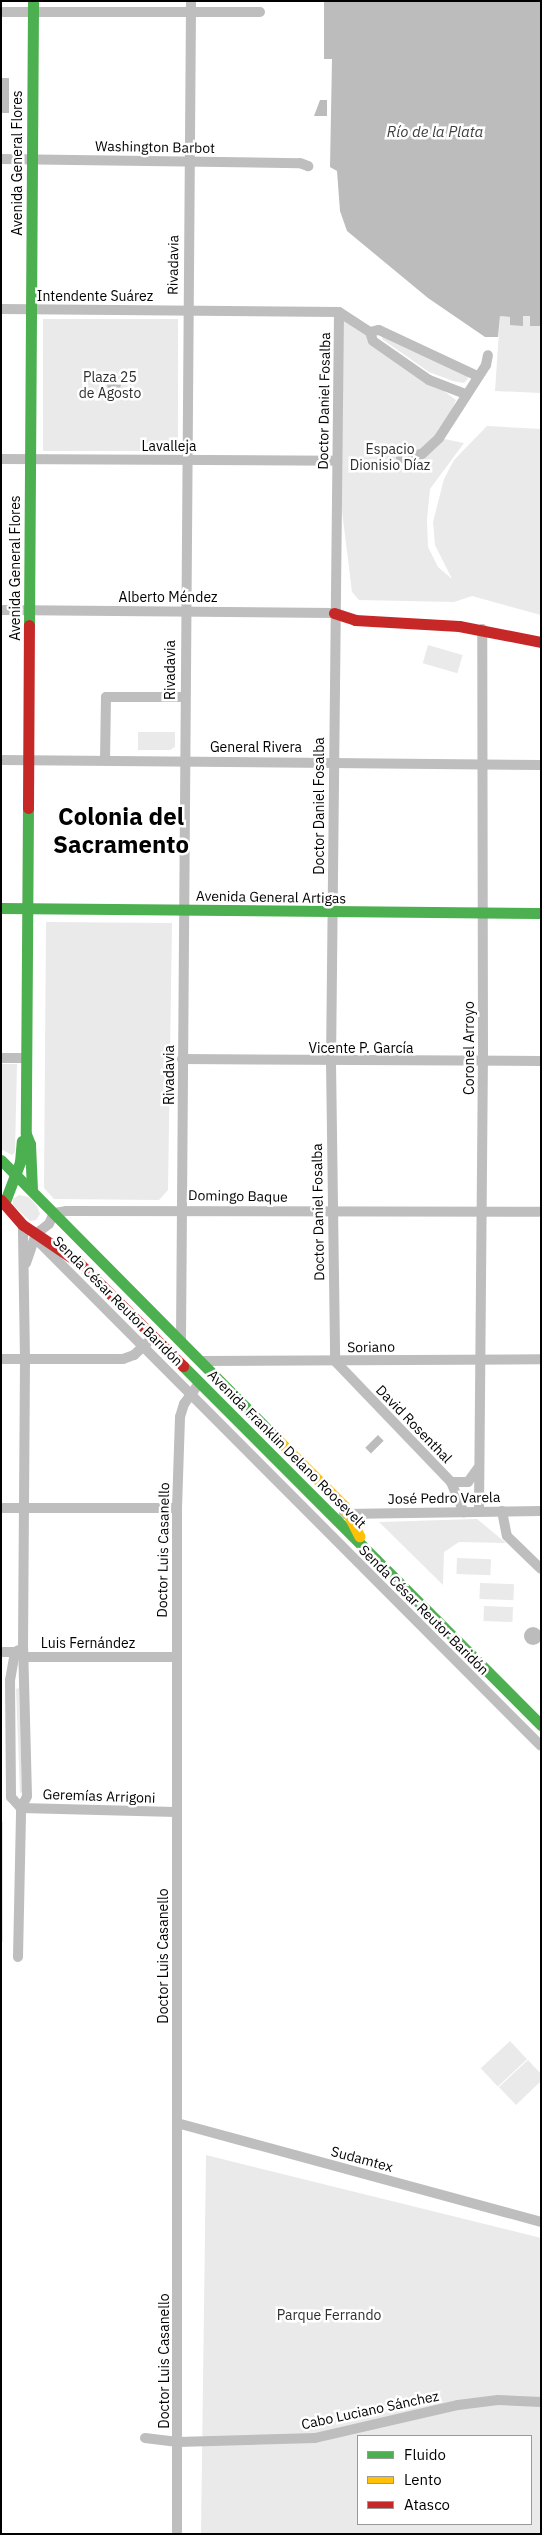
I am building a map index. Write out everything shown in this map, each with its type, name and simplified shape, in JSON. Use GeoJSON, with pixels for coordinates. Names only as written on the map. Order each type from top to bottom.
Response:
{"type":"FeatureCollection","features":[{"type":"Feature","properties":{"kind":"street"},"geometry":{"type":"LineString","coordinates":[[1,12],[33,7],[191,7],[260,12]]}},
{"type":"Feature","properties":{"kind":"street","name":"Avenida General Flores"},"geometry":{"type":"LineString","coordinates":[[2,1203],[16,1174],[26,1134],[33,7]]}},
{"type":"Feature","properties":{"kind":"street","name":"Rivadavia"},"geometry":{"type":"LineString","coordinates":[[180,1339],[186,310],[191,7]]}},
{"type":"Feature","properties":{"kind":"street","name":"Washington Barbot"},"geometry":{"type":"LineString","coordinates":[[1,159],[300,163],[308,166]]}},
{"type":"Feature","properties":{"kind":"street","name":"Intendente Suárez"},"geometry":{"type":"LineString","coordinates":[[1,309],[339,312]]}},
{"type":"Feature","properties":{"kind":"street"},"geometry":{"type":"LineString","coordinates":[[339,312],[370,332],[373,341],[429,380],[466,394]]}},
{"type":"Feature","properties":{"kind":"street","name":"Doctor Daniel Fosalba"},"geometry":{"type":"LineString","coordinates":[[335,1361],[331,1211],[331,1062],[334,613],[339,312]]}},
{"type":"Feature","properties":{"kind":"street"},"geometry":{"type":"LineString","coordinates":[[370,332],[380,330],[477,376]]}},
{"type":"Feature","properties":{"kind":"street"},"geometry":{"type":"LineString","coordinates":[[401,458],[422,454],[429,448],[486,364],[488,355]]}},
{"type":"Feature","properties":{"kind":"street","name":"Lavalleja"},"geometry":{"type":"LineString","coordinates":[[1,459],[337,461]]}},
{"type":"Feature","properties":{"kind":"street","name":"Alberto Méndez"},"geometry":{"type":"LineString","coordinates":[[1,610],[334,613]]}},
{"type":"Feature","properties":{"kind":"street"},"geometry":{"type":"LineString","coordinates":[[334,613],[355,620],[482,629],[541,642]]}},
{"type":"Feature","properties":{"kind":"street","name":"Coronel Arroyo"},"geometry":{"type":"LineString","coordinates":[[479,1511],[484,1061],[482,629]]}},
{"type":"Feature","properties":{"kind":"street"},"geometry":{"type":"LineString","coordinates":[[105,760],[106,697],[184,697]]}},
{"type":"Feature","properties":{"kind":"street","name":"General Rivera"},"geometry":{"type":"LineString","coordinates":[[1,760],[184,760],[541,765]]}},
{"type":"Feature","properties":{"kind":"street","name":"Avenida General Artigas"},"geometry":{"type":"LineString","coordinates":[[1,908],[541,913]]}},
{"type":"Feature","properties":{"kind":"street"},"geometry":{"type":"LineString","coordinates":[[1,1058],[26,1058]]}},
{"type":"Feature","properties":{"kind":"street","name":"Vicente P. García"},"geometry":{"type":"LineString","coordinates":[[182,1059],[331,1062],[541,1061]]}},
{"type":"Feature","properties":{"kind":"street","name":"Avenida General Flores"},"geometry":{"type":"LineString","coordinates":[[26,1134],[30,1144],[32,1190]]}},
{"type":"Feature","properties":{"kind":"street","name":"Avenida Franklin Delano Roosevelt"},"geometry":{"type":"LineString","coordinates":[[1,1160],[217,1376],[346,1510],[366,1549]]}},
{"type":"Feature","properties":{"kind":"street","name":"Avenida Franklin Delano Roosevelt"},"geometry":{"type":"LineString","coordinates":[[2,1203],[35,1236],[78,1262],[541,1725]]}},
{"type":"Feature","properties":{"kind":"street","name":"Domingo Baque"},"geometry":{"type":"LineString","coordinates":[[54,1213],[182,1209],[541,1212]]}},
{"type":"Feature","properties":{"kind":"street"},"geometry":{"type":"LineString","coordinates":[[24,1272],[35,1236],[49,1224],[54,1213]]}},
{"type":"Feature","properties":{"kind":"street"},"geometry":{"type":"LineString","coordinates":[[18,1957],[21,1808],[27,1796],[21,1652],[25,1359],[23,1226]]}},
{"type":"Feature","properties":{"kind":"street","name":"Senda César Reutor Baridón"},"geometry":{"type":"LineString","coordinates":[[35,1236],[541,1746]]}},
{"type":"Feature","properties":{"kind":"street"},"geometry":{"type":"LineString","coordinates":[[1,1359],[123,1359],[143,1346],[165,1324]]}},
{"type":"Feature","properties":{"kind":"street","name":"Soriano"},"geometry":{"type":"LineString","coordinates":[[202,1361],[541,1359]]}},
{"type":"Feature","properties":{"kind":"street","name":"David Rosenthal"},"geometry":{"type":"LineString","coordinates":[[335,1361],[451,1482],[464,1512]]}},
{"type":"Feature","properties":{"kind":"street","name":"Doctor Luis Casanello"},"geometry":{"type":"LineString","coordinates":[[177,2534],[175,1657],[180,1417],[190,1394],[217,1376]]}},
{"type":"Feature","properties":{"kind":"street"},"geometry":{"type":"LineString","coordinates":[[451,1482],[468,1482],[478,1467]]}},
{"type":"Feature","properties":{"kind":"street"},"geometry":{"type":"LineString","coordinates":[[1,1508],[177,1508]]}},
{"type":"Feature","properties":{"kind":"street","name":"José Pedro Varela"},"geometry":{"type":"LineString","coordinates":[[332,1515],[346,1510],[464,1512],[541,1510]]}},
{"type":"Feature","properties":{"kind":"street"},"geometry":{"type":"LineString","coordinates":[[502,1511],[507,1536],[541,1569]]}},
{"type":"Feature","properties":{"kind":"street"},"geometry":{"type":"LineString","coordinates":[[321,1525],[332,1515]]}},
{"type":"Feature","properties":{"kind":"street","name":"Luis Fernández"},"geometry":{"type":"LineString","coordinates":[[1,1652],[175,1657]]}},
{"type":"Feature","properties":{"kind":"street"},"geometry":{"type":"LineString","coordinates":[[21,1652],[6,1680],[12,1798],[21,1808]]}},
{"type":"Feature","properties":{"kind":"street","name":"Geremías Arrigoni"},"geometry":{"type":"LineString","coordinates":[[21,1808],[176,1812]]}},
{"type":"Feature","properties":{"kind":"street","name":"Sudamtex"},"geometry":{"type":"LineString","coordinates":[[177,2123],[541,2222]]}},
{"type":"Feature","properties":{"kind":"street","name":"Cabo Luciano Sánchez"},"geometry":{"type":"LineString","coordinates":[[145,2438],[178,2442],[314,2438],[458,2405],[498,2400],[541,2402]]}},
{"type":"Feature","properties":{"kind":"green space"},"geometry":{"type":"Polygon","coordinates":[[[500,316],[510,317],[523,325],[523,316],[531,316],[530,326],[541,326],[541,393],[495,391],[500,316]]]}},
{"type":"Feature","properties":{"kind":"green space","name":"Espacio Dionisio Díaz"},"geometry":{"type":"Polygon","coordinates":[[[343,317],[456,400],[439,438],[464,443],[430,489],[427,520],[428,547],[438,567],[452,579],[435,545],[433,522],[444,479],[454,460],[487,426],[541,429],[541,615],[472,596],[454,602],[359,600],[352,592],[340,495],[343,317]]]}},
{"type":"Feature","properties":{"kind":"green space","name":"Plaza 25 de Agosto"},"geometry":{"type":"Polygon","coordinates":[[[43,319],[178,319],[178,451],[43,451],[43,319]]]}},
{"type":"Feature","properties":{"kind":"green space"},"geometry":{"type":"Polygon","coordinates":[[[383,336],[467,376],[468,379],[464,383],[429,372],[382,339],[383,336]]]}},
{"type":"Feature","properties":{"kind":"green space"},"geometry":{"type":"Polygon","coordinates":[[[428,645],[463,655],[457,673],[423,663],[428,645]]]}},
{"type":"Feature","properties":{"kind":"green space"},"geometry":{"type":"Polygon","coordinates":[[[138,732],[175,732],[175,747],[170,750],[138,750],[138,732]]]}},
{"type":"Feature","properties":{"kind":"green space"},"geometry":{"type":"Polygon","coordinates":[[[46,922],[172,923],[168,1190],[159,1200],[54,1199],[44,1188],[46,922]]]}},
{"type":"Feature","properties":{"kind":"green space"},"geometry":{"type":"Polygon","coordinates":[[[1,1064],[17,1064],[15,1152],[12,1155],[1,1149],[1,1064]]]}},
{"type":"Feature","properties":{"kind":"green space"},"geometry":{"type":"Polygon","coordinates":[[[19,1195],[29,1197],[37,1206],[40,1214],[36,1220],[30,1221],[13,1205],[13,1199],[19,1195]]]}},
{"type":"Feature","properties":{"kind":"green space"},"geometry":{"type":"Polygon","coordinates":[[[477,1519],[506,1543],[459,1542],[444,1552],[443,1585],[379,1522],[477,1519]]]}},
{"type":"Feature","properties":{"kind":"green space"},"geometry":{"type":"Polygon","coordinates":[[[457,1558],[491,1559],[490,1575],[456,1574],[457,1558]]]}},
{"type":"Feature","properties":{"kind":"green space"},"geometry":{"type":"Polygon","coordinates":[[[480,1583],[514,1584],[513,1600],[479,1599],[480,1583]]]}},
{"type":"Feature","properties":{"kind":"green space"},"geometry":{"type":"Polygon","coordinates":[[[484,1606],[513,1607],[512,1622],[483,1621],[484,1606]]]}},
{"type":"Feature","properties":{"kind":"green space"},"geometry":{"type":"Polygon","coordinates":[[[19,1688],[22,1792],[20,1793],[16,1689],[19,1688]]]}},
{"type":"Feature","properties":{"kind":"green space"},"geometry":{"type":"Polygon","coordinates":[[[1,1822],[3,1822],[3,1942],[1,1942],[1,1822]]]}},
{"type":"Feature","properties":{"kind":"green space"},"geometry":{"type":"Polygon","coordinates":[[[510,2041],[527,2059],[498,2087],[481,2068],[510,2041]]]}},
{"type":"Feature","properties":{"kind":"green space"},"geometry":{"type":"Polygon","coordinates":[[[528,2060],[541,2074],[541,2081],[516,2105],[499,2087],[528,2060]]]}},
{"type":"Feature","properties":{"kind":"green space","name":"Parque Ferrando"},"geometry":{"type":"Polygon","coordinates":[[[206,2155],[541,2238],[541,2534],[201,2534],[206,2155]]]}},
{"type":"Feature","properties":{"kind":"water","name":"Río de la Plata"},"geometry":{"type":"Polygon","coordinates":[[[324,1],[541,1],[541,326],[530,326],[530,316],[523,316],[523,326],[510,325],[510,317],[500,316],[498,337],[485,337],[428,298],[347,231],[340,211],[337,171],[330,167],[332,59],[324,59],[324,1]]]}},
{"type":"Feature","properties":{"kind":"water"},"geometry":{"type":"Polygon","coordinates":[[[1,78],[9,78],[9,113],[1,113],[1,78]]]}},
{"type":"Feature","properties":{"kind":"water"},"geometry":{"type":"Polygon","coordinates":[[[320,100],[327,100],[327,116],[314,116],[320,100]]]}},
{"type":"Feature","properties":{"kind":"water"},"geometry":{"type":"Polygon","coordinates":[[[114,377],[119,379],[121,384],[119,389],[114,391],[109,389],[107,384],[109,379],[114,377]]]}},
{"type":"Feature","properties":{"kind":"water"},"geometry":{"type":"Polygon","coordinates":[[[378,1435],[384,1441],[371,1453],[365,1448],[378,1435]]]}},
{"type":"Feature","properties":{"kind":"water"},"geometry":{"type":"Polygon","coordinates":[[[529,1627],[537,1627],[542,1632],[540,1643],[529,1645],[524,1640],[524,1632],[529,1627]]]}},
{"type":"Feature","properties":{"kind":"traffic: fast"},"geometry":{"type":"LineString","coordinates":[[29,625],[33,1]]}},
{"type":"Feature","properties":{"kind":"traffic: fast"},"geometry":{"type":"LineString","coordinates":[[28,808],[26,1134],[30,1144],[32,1190]]}},
{"type":"Feature","properties":{"kind":"traffic: fast"},"geometry":{"type":"LineString","coordinates":[[1,908],[541,913]]}},
{"type":"Feature","properties":{"kind":"traffic: fast"},"geometry":{"type":"LineString","coordinates":[[4,1204],[20,1162],[22,1141]]}},
{"type":"Feature","properties":{"kind":"traffic: fast"},"geometry":{"type":"LineString","coordinates":[[1,1160],[274,1436]]}},
{"type":"Feature","properties":{"kind":"traffic: fast"},"geometry":{"type":"LineString","coordinates":[[183,1366],[541,1725]]}},
{"type":"Feature","properties":{"kind":"traffic: slow"},"geometry":{"type":"LineString","coordinates":[[274,1436],[344,1506],[359,1536]]}},
{"type":"Feature","properties":{"kind":"traffic: jam"},"geometry":{"type":"LineString","coordinates":[[334,613],[355,620],[459,626],[541,642]]}},
{"type":"Feature","properties":{"kind":"traffic: jam"},"geometry":{"type":"LineString","coordinates":[[28,808],[29,625]]}},
{"type":"Feature","properties":{"kind":"traffic: jam"},"geometry":{"type":"LineString","coordinates":[[1,1200],[23,1225],[78,1262],[183,1366]]}},
{"type":"Feature","properties":{"kind":"district","name":"Colonia del Sacramento"},"geometry":{"type":"Point","coordinates":[121,831]}}]}
